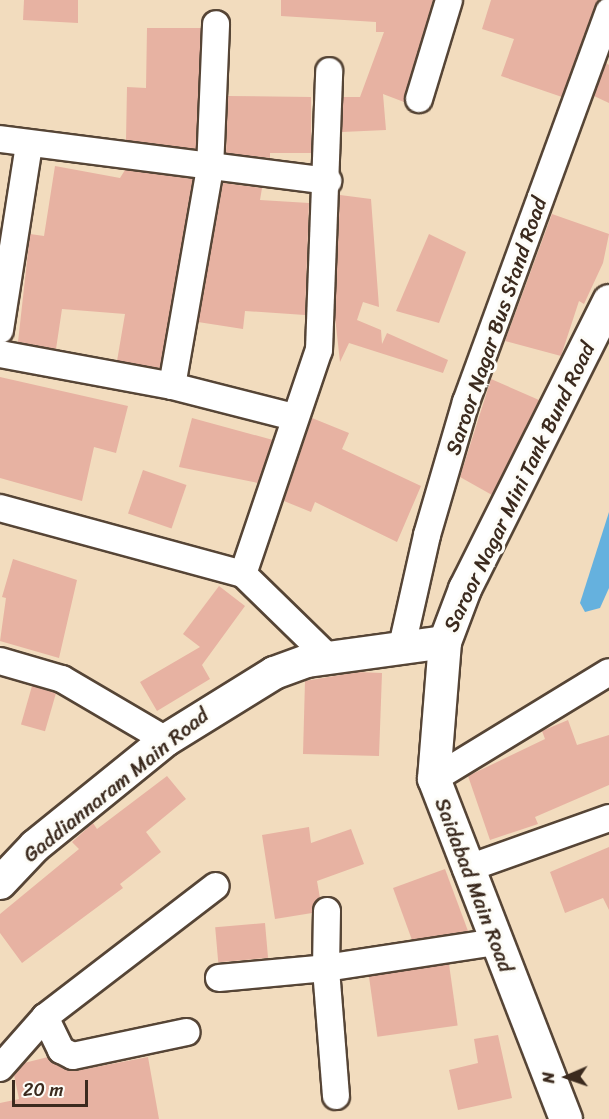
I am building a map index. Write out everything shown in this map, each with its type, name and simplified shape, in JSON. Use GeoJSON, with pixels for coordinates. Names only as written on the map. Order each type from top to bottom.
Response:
{"type":"FeatureCollection","features":[{"type":"Feature","properties":{"kind":"main road","name":"Saroor Nagar Mini Tank Bund Road"},"geometry":{"type":"LineString","coordinates":[[445,642],[465,590],[609,301]]}},
{"type":"Feature","properties":{"kind":"main road","name":"Gaddiannaram Main Road"},"geometry":{"type":"LineString","coordinates":[[0,883],[35,846],[166,740],[274,673],[329,658],[402,646],[445,642]]}},
{"type":"Feature","properties":{"kind":"main road","name":"Saidabad Main Road"},"geometry":{"type":"LineString","coordinates":[[445,642],[434,779],[466,869],[566,1119]]}},
{"type":"Feature","properties":{"kind":"street"},"geometry":{"type":"LineString","coordinates":[[419,99],[449,0]]}},
{"type":"Feature","properties":{"kind":"street","name":"Saroor Nagar Bus Stand Road"},"geometry":{"type":"LineString","coordinates":[[402,646],[427,535],[466,402],[609,11]]}},
{"type":"Feature","properties":{"kind":"street"},"geometry":{"type":"LineString","coordinates":[[172,386],[210,169],[216,24]]}},
{"type":"Feature","properties":{"kind":"street"},"geometry":{"type":"LineString","coordinates":[[243,574],[294,417],[319,350],[328,181],[329,71]]}},
{"type":"Feature","properties":{"kind":"street"},"geometry":{"type":"LineString","coordinates":[[0,139],[210,169],[328,181]]}},
{"type":"Feature","properties":{"kind":"street"},"geometry":{"type":"LineString","coordinates":[[0,330],[29,144]]}},
{"type":"Feature","properties":{"kind":"street"},"geometry":{"type":"LineString","coordinates":[[0,354],[172,386],[294,417]]}},
{"type":"Feature","properties":{"kind":"street"},"geometry":{"type":"LineString","coordinates":[[0,508],[243,574],[329,658]]}},
{"type":"Feature","properties":{"kind":"street"},"geometry":{"type":"LineString","coordinates":[[0,661],[62,679],[166,740]]}},
{"type":"Feature","properties":{"kind":"street"},"geometry":{"type":"LineString","coordinates":[[434,779],[609,672]]}},
{"type":"Feature","properties":{"kind":"street"},"geometry":{"type":"LineString","coordinates":[[466,869],[609,818]]}},
{"type":"Feature","properties":{"kind":"street"},"geometry":{"type":"LineString","coordinates":[[0,1068],[45,1017],[216,886]]}},
{"type":"Feature","properties":{"kind":"street"},"geometry":{"type":"LineString","coordinates":[[327,911],[326,968],[336,1096]]}},
{"type":"Feature","properties":{"kind":"street"},"geometry":{"type":"LineString","coordinates":[[219,978],[326,968],[496,942]]}},
{"type":"Feature","properties":{"kind":"street"},"geometry":{"type":"LineString","coordinates":[[45,1017],[62,1050],[73,1056],[187,1032]]}},
{"type":"Feature","properties":{"kind":"water"},"geometry":{"type":"Polygon","coordinates":[[[609,512],[609,588],[600,608],[585,612],[580,603],[609,512]]]}},
{"type":"Feature","properties":{"kind":"building"},"geometry":{"type":"Polygon","coordinates":[[[24,0],[78,0],[78,23],[23,20],[24,0]]]}},
{"type":"Feature","properties":{"kind":"building"},"geometry":{"type":"Polygon","coordinates":[[[281,0],[433,0],[404,102],[383,94],[386,130],[342,132],[343,97],[360,97],[384,32],[376,32],[376,22],[281,16],[281,0]]]}},
{"type":"Feature","properties":{"kind":"building"},"geometry":{"type":"Polygon","coordinates":[[[491,0],[598,0],[562,97],[501,76],[514,39],[482,29],[491,0]]]}},
{"type":"Feature","properties":{"kind":"building"},"geometry":{"type":"Polygon","coordinates":[[[147,28],[201,28],[196,149],[126,140],[127,87],[146,88],[147,28]]]}},
{"type":"Feature","properties":{"kind":"building"},"geometry":{"type":"Polygon","coordinates":[[[606,63],[609,65],[609,103],[594,96],[606,63]]]}},
{"type":"Feature","properties":{"kind":"building"},"geometry":{"type":"Polygon","coordinates":[[[228,96],[311,97],[311,153],[270,153],[270,158],[226,153],[228,96]]]}},
{"type":"Feature","properties":{"kind":"building"},"geometry":{"type":"Polygon","coordinates":[[[55,166],[120,178],[125,170],[193,179],[160,368],[117,361],[125,314],[62,309],[56,349],[18,342],[30,234],[44,236],[55,166]]]}},
{"type":"Feature","properties":{"kind":"building"},"geometry":{"type":"Polygon","coordinates":[[[223,183],[262,188],[260,200],[309,203],[305,315],[245,311],[243,329],[198,322],[223,183]]]}},
{"type":"Feature","properties":{"kind":"building"},"geometry":{"type":"Polygon","coordinates":[[[340,195],[371,199],[379,307],[363,302],[357,320],[381,330],[382,344],[387,333],[448,360],[443,373],[349,343],[340,362],[335,317],[340,195]]]}},
{"type":"Feature","properties":{"kind":"building"},"geometry":{"type":"Polygon","coordinates":[[[552,214],[609,234],[603,263],[584,304],[579,301],[561,356],[505,341],[552,214]]]}},
{"type":"Feature","properties":{"kind":"building"},"geometry":{"type":"Polygon","coordinates":[[[429,234],[466,252],[439,323],[396,311],[429,234]]]}},
{"type":"Feature","properties":{"kind":"building"},"geometry":{"type":"Polygon","coordinates":[[[0,377],[128,406],[116,453],[94,447],[82,501],[0,478],[0,377]]]}},
{"type":"Feature","properties":{"kind":"building"},"geometry":{"type":"Polygon","coordinates":[[[491,379],[539,400],[492,495],[460,477],[491,379]]]}},
{"type":"Feature","properties":{"kind":"building"},"geometry":{"type":"Polygon","coordinates":[[[192,418],[273,440],[258,483],[179,467],[192,418]]]}},
{"type":"Feature","properties":{"kind":"building"},"geometry":{"type":"Polygon","coordinates":[[[312,418],[349,433],[342,449],[421,486],[397,542],[315,502],[311,512],[284,501],[312,418]]]}},
{"type":"Feature","properties":{"kind":"building"},"geometry":{"type":"Polygon","coordinates":[[[143,470],[186,485],[172,528],[128,513],[143,470]]]}},
{"type":"Feature","properties":{"kind":"building"},"geometry":{"type":"Polygon","coordinates":[[[13,559],[77,580],[59,658],[0,641],[6,598],[2,597],[13,559]]]}},
{"type":"Feature","properties":{"kind":"building"},"geometry":{"type":"Polygon","coordinates":[[[219,586],[245,606],[202,665],[210,679],[157,711],[140,682],[200,647],[183,634],[219,586]]]}},
{"type":"Feature","properties":{"kind":"building"},"geometry":{"type":"Polygon","coordinates":[[[358,672],[382,673],[379,756],[303,754],[305,681],[358,672]]]}},
{"type":"Feature","properties":{"kind":"building"},"geometry":{"type":"Polygon","coordinates":[[[32,686],[56,693],[45,731],[21,724],[32,686]]]}},
{"type":"Feature","properties":{"kind":"building"},"geometry":{"type":"Polygon","coordinates":[[[568,720],[577,745],[609,735],[609,785],[535,817],[538,824],[490,840],[468,776],[545,739],[542,731],[568,720]]]}},
{"type":"Feature","properties":{"kind":"building"},"geometry":{"type":"Polygon","coordinates":[[[167,776],[186,799],[146,832],[161,852],[120,884],[123,888],[22,963],[0,933],[0,914],[79,849],[72,842],[93,823],[97,829],[167,776]]]}},
{"type":"Feature","properties":{"kind":"building"},"geometry":{"type":"Polygon","coordinates":[[[309,827],[311,843],[351,829],[364,864],[317,881],[320,898],[312,913],[275,919],[262,835],[309,827]]]}},
{"type":"Feature","properties":{"kind":"building"},"geometry":{"type":"Polygon","coordinates":[[[609,847],[609,910],[603,898],[565,913],[550,872],[609,847]]]}},
{"type":"Feature","properties":{"kind":"building"},"geometry":{"type":"Polygon","coordinates":[[[445,869],[468,931],[412,940],[393,888],[445,869]]]}},
{"type":"Feature","properties":{"kind":"building"},"geometry":{"type":"Polygon","coordinates":[[[265,923],[268,958],[218,962],[215,927],[265,923]]]}},
{"type":"Feature","properties":{"kind":"building"},"geometry":{"type":"Polygon","coordinates":[[[449,964],[458,1025],[377,1037],[369,975],[449,964]]]}},
{"type":"Feature","properties":{"kind":"building"},"geometry":{"type":"Polygon","coordinates":[[[498,1035],[512,1098],[458,1110],[449,1070],[478,1063],[474,1039],[498,1035]]]}},
{"type":"Feature","properties":{"kind":"building"},"geometry":{"type":"Polygon","coordinates":[[[48,1057],[75,1071],[148,1057],[159,1119],[0,1119],[0,1103],[19,1099],[14,1075],[24,1063],[48,1057]]]}}]}
